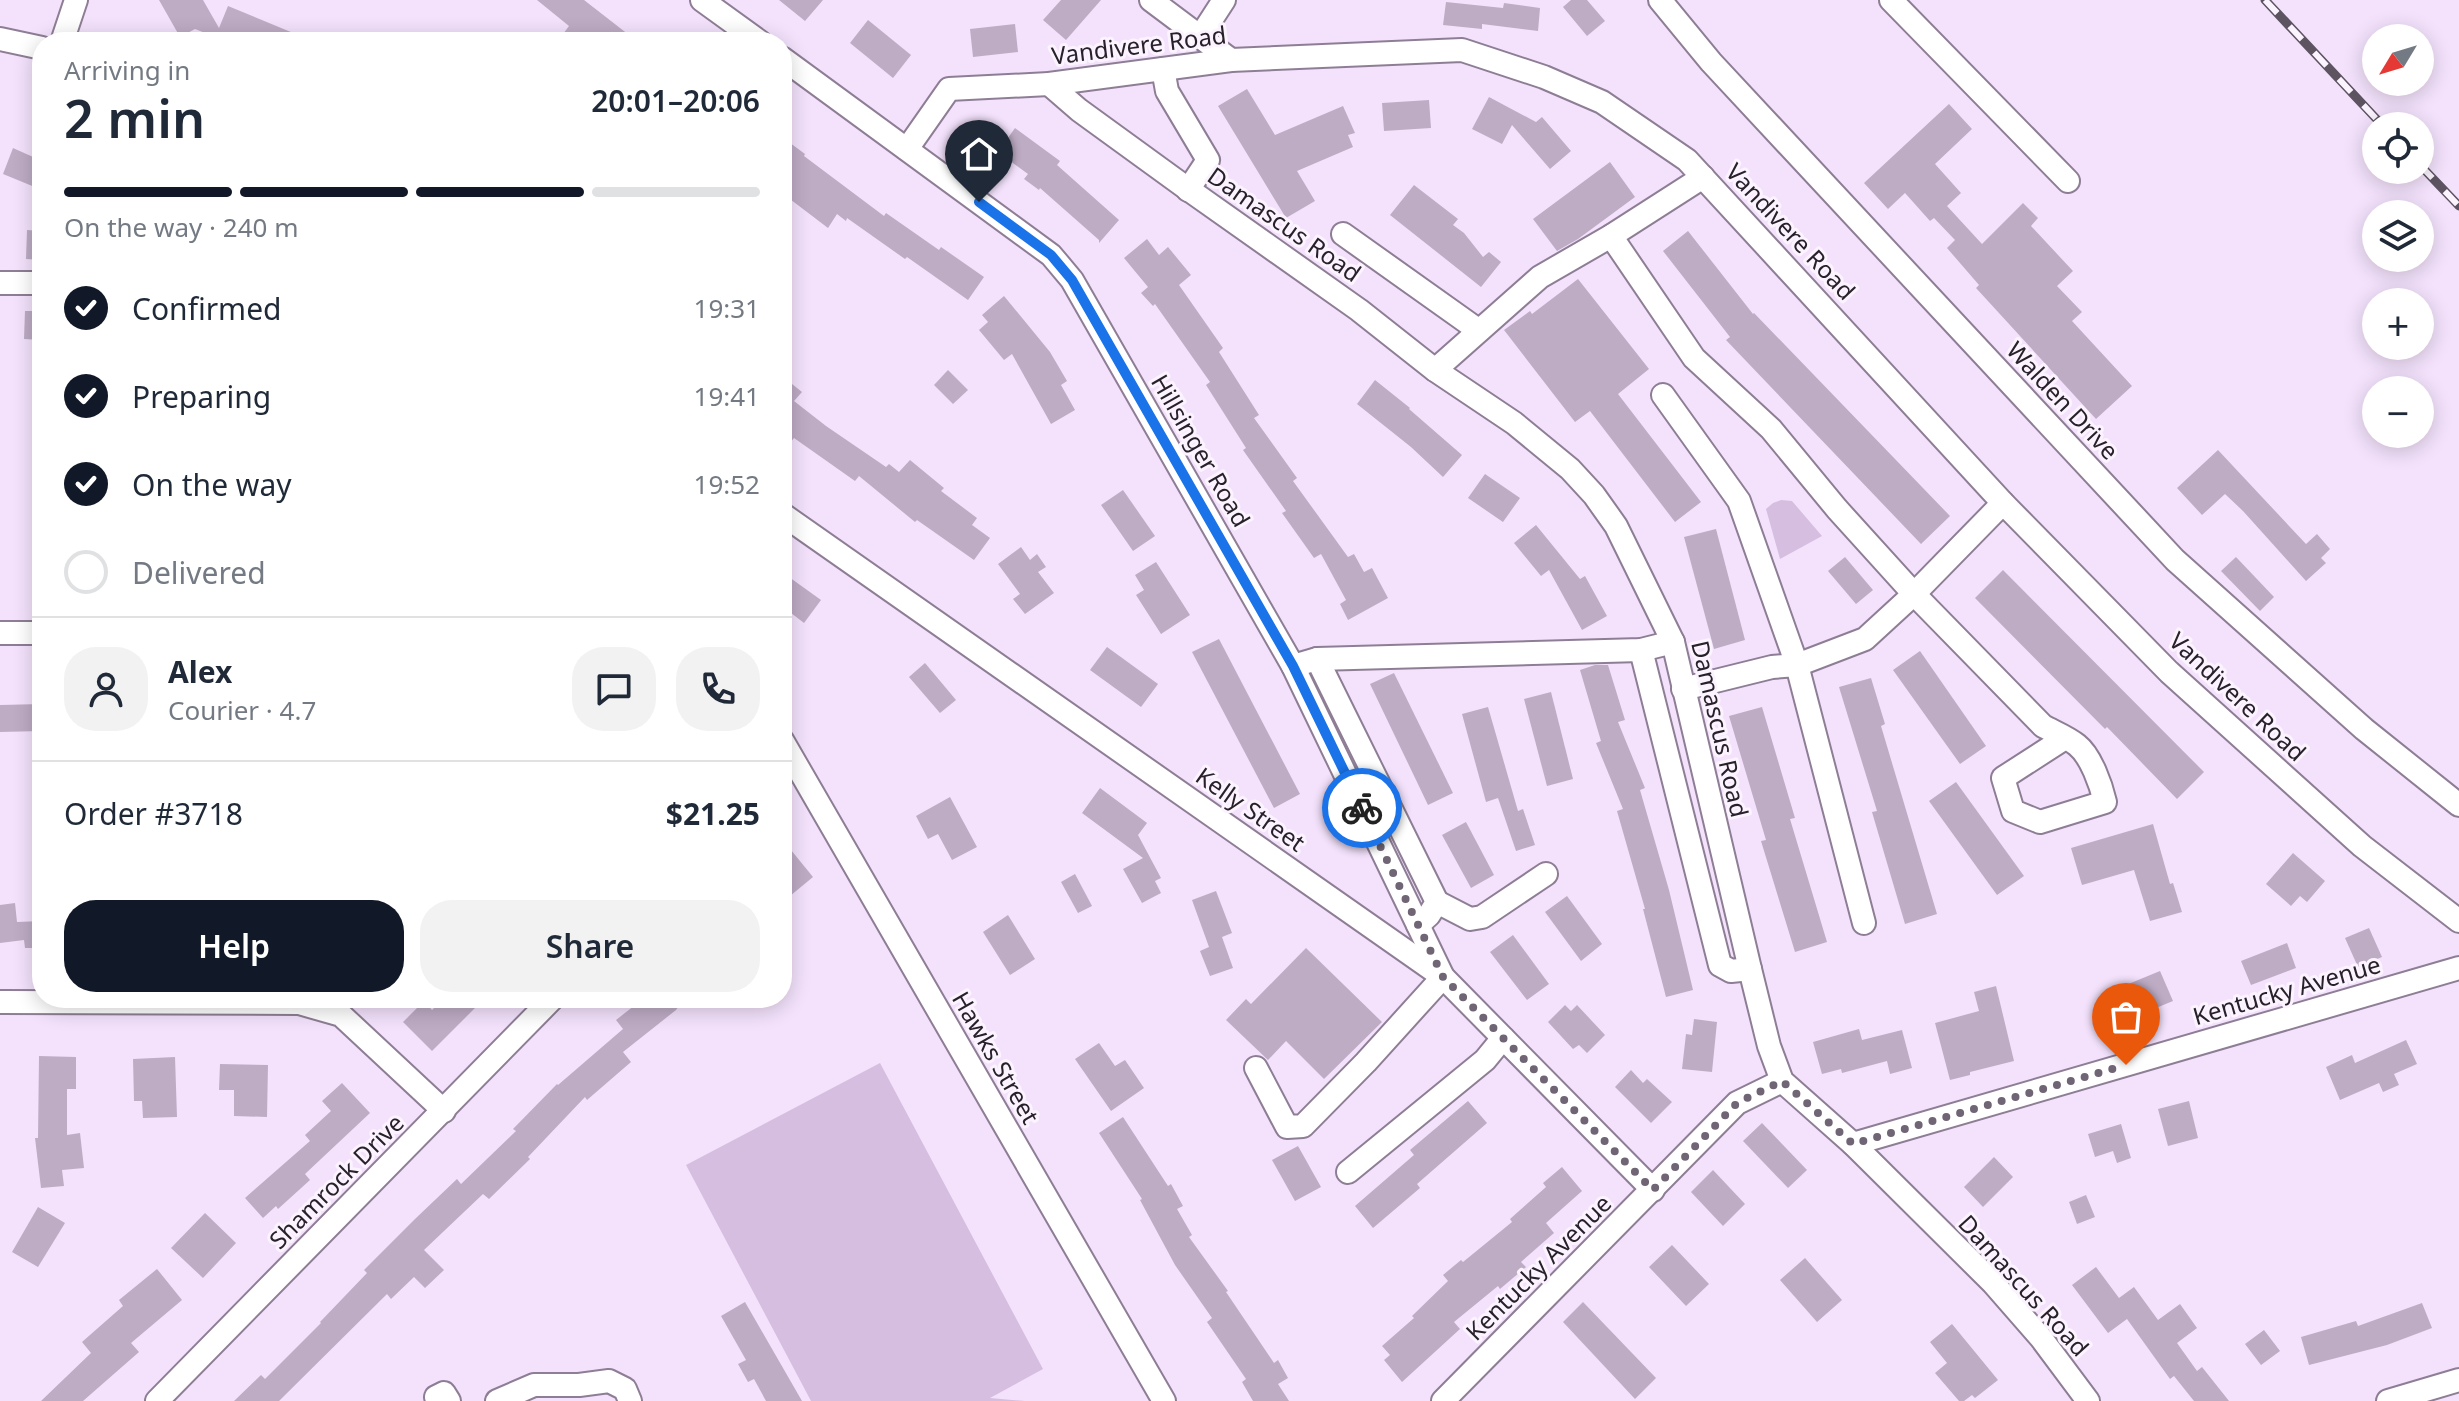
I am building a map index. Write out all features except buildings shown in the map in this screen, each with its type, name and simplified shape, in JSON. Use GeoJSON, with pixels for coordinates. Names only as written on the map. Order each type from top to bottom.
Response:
{"type":"FeatureCollection","features":[{"type":"Feature","properties":{"kind":"street"},"geometry":{"type":"LineString","coordinates":[[65,32],[76,0]]}},
{"type":"Feature","properties":{"kind":"street"},"geometry":{"type":"LineString","coordinates":[[702,0],[746,32]]}},
{"type":"Feature","properties":{"kind":"street"},"geometry":{"type":"LineString","coordinates":[[1151,0],[1231,60]]}},
{"type":"Feature","properties":{"kind":"street"},"geometry":{"type":"LineString","coordinates":[[1200,37],[1224,0]]}},
{"type":"Feature","properties":{"kind":"street"},"geometry":{"type":"LineString","coordinates":[[1891,0],[2068,181]]}},
{"type":"Feature","properties":{"kind":"street","name":"Walden Drive"},"geometry":{"type":"LineString","coordinates":[[1670,4],[1711,62],[2175,560],[2364,729],[2459,805]]}},
{"type":"Feature","properties":{"kind":"street"},"geometry":{"type":"LineString","coordinates":[[0,39],[32,46]]}},
{"type":"Feature","properties":{"kind":"street","name":"Vandivere Road"},"geometry":{"type":"LineString","coordinates":[[907,149],[949,89],[1049,84],[1231,60],[1462,50],[1544,77],[1602,102],[1687,160],[2003,503],[2169,672],[2362,846],[2459,921]]}},
{"type":"Feature","properties":{"kind":"street","name":"Hillsinger Road"},"geometry":{"type":"LineString","coordinates":[[792,65],[1051,255],[1072,280],[1293,666],[1443,977]]}},
{"type":"Feature","properties":{"kind":"street"},"geometry":{"type":"LineString","coordinates":[[1163,69],[1167,91],[1208,160],[1188,190]]}},
{"type":"Feature","properties":{"kind":"street","name":"Damascus Road"},"geometry":{"type":"LineString","coordinates":[[1049,84],[1079,110],[1188,190],[1359,310],[1435,370],[1514,423],[1570,469],[1594,495],[1616,526],[1673,642],[1769,1046],[1782,1081],[1853,1144],[1993,1283],[2041,1338],[2088,1401]]}},
{"type":"Feature","properties":{"kind":"street"},"geometry":{"type":"LineString","coordinates":[[1435,370],[1540,277],[1703,177]]}},
{"type":"Feature","properties":{"kind":"street"},"geometry":{"type":"LineString","coordinates":[[1343,234],[1478,330]]}},
{"type":"Feature","properties":{"kind":"street"},"geometry":{"type":"LineString","coordinates":[[1611,236],[1694,358],[1771,429],[1837,509],[1914,594],[2043,726],[2065,738],[2080,747],[2100,781],[2105,802],[2040,822],[2013,811],[2003,778],[2065,738]]}},
{"type":"Feature","properties":{"kind":"street"},"geometry":{"type":"LineString","coordinates":[[0,283],[32,283]]}},
{"type":"Feature","properties":{"kind":"street"},"geometry":{"type":"LineString","coordinates":[[1663,395],[1739,501],[1797,665],[1864,923]]}},
{"type":"Feature","properties":{"kind":"street"},"geometry":{"type":"LineString","coordinates":[[1683,689],[1772,667],[1797,665],[1865,639],[2003,503]]}},
{"type":"Feature","properties":{"kind":"street","name":"Kelly Street"},"geometry":{"type":"LineString","coordinates":[[792,521],[1443,977],[1653,1190]]}},
{"type":"Feature","properties":{"kind":"street"},"geometry":{"type":"LineString","coordinates":[[0,633],[32,633]]}},
{"type":"Feature","properties":{"kind":"street"},"geometry":{"type":"LineString","coordinates":[[1293,666],[1317,659],[1641,650],[1673,642]]}},
{"type":"Feature","properties":{"kind":"street"},"geometry":{"type":"LineString","coordinates":[[1641,650],[1720,965],[1731,971],[1750,969]]}},
{"type":"Feature","properties":{"kind":"street"},"geometry":{"type":"LineString","coordinates":[[1317,659],[1437,902],[1470,919],[1482,917],[1546,874]]}},
{"type":"Feature","properties":{"kind":"street","name":"Hawks Street"},"geometry":{"type":"LineString","coordinates":[[792,771],[1164,1401]]}},
{"type":"Feature","properties":{"kind":"street"},"geometry":{"type":"LineString","coordinates":[[1683,816],[1712,811]]}},
{"type":"Feature","properties":{"kind":"street"},"geometry":{"type":"LineString","coordinates":[[1418,925],[1437,902]]}},
{"type":"Feature","properties":{"kind":"street","name":"Kentucky Avenue"},"geometry":{"type":"LineString","coordinates":[[1853,1144],[2459,968]]}},
{"type":"Feature","properties":{"kind":"street"},"geometry":{"type":"LineString","coordinates":[[1256,1068],[1287,1127],[1303,1126],[1443,977]]}},
{"type":"Feature","properties":{"kind":"street"},"geometry":{"type":"LineString","coordinates":[[0,1002],[32,1002]]}},
{"type":"Feature","properties":{"kind":"street"},"geometry":{"type":"LineString","coordinates":[[316,1008],[341,1015],[444,1111]]}},
{"type":"Feature","properties":{"kind":"street","name":"Shamrock Drive"},"geometry":{"type":"LineString","coordinates":[[157,1401],[543,1008]]}},
{"type":"Feature","properties":{"kind":"street"},"geometry":{"type":"LineString","coordinates":[[1348,1172],[1485,1060],[1503,1038]]}},
{"type":"Feature","properties":{"kind":"street","name":"Kentucky Avenue"},"geometry":{"type":"LineString","coordinates":[[1443,1401],[1737,1103],[1782,1081]]}},
{"type":"Feature","properties":{"kind":"street"},"geometry":{"type":"LineString","coordinates":[[2388,1401],[2459,1380]]}},
{"type":"Feature","properties":{"kind":"street"},"geometry":{"type":"LineString","coordinates":[[496,1400],[534,1385],[609,1381],[625,1389],[630,1401]]}},
{"type":"Feature","properties":{"kind":"shaded area"},"geometry":{"type":"Polygon","coordinates":[[[1781,500],[1792,501],[1822,536],[1780,559],[1766,509],[1781,500]]]}},
{"type":"Feature","properties":{"kind":"shaded area"},"geometry":{"type":"Polygon","coordinates":[[[880,1063],[1043,1369],[990,1398],[1025,1401],[811,1401],[686,1165],[880,1063]]]}},
{"type":"Feature","properties":{"kind":"railway"},"geometry":{"type":"LineString","coordinates":[[2265,0],[2370,112]]}},
{"type":"Feature","properties":{"kind":"railway"},"geometry":{"type":"LineString","coordinates":[[2434,180],[2459,206]]}},
{"type":"Feature","properties":{"kind":"way so far"},"geometry":{"type":"LineString","coordinates":[[1362,808],[1443,977],[1653,1190],[1737,1103],[1782,1081],[1853,1144],[2126,1065]]}},
{"type":"Feature","properties":{"kind":"route"},"geometry":{"type":"LineString","coordinates":[[979,202],[1051,255],[1072,280],[1293,666],[1362,808]]}}]}
